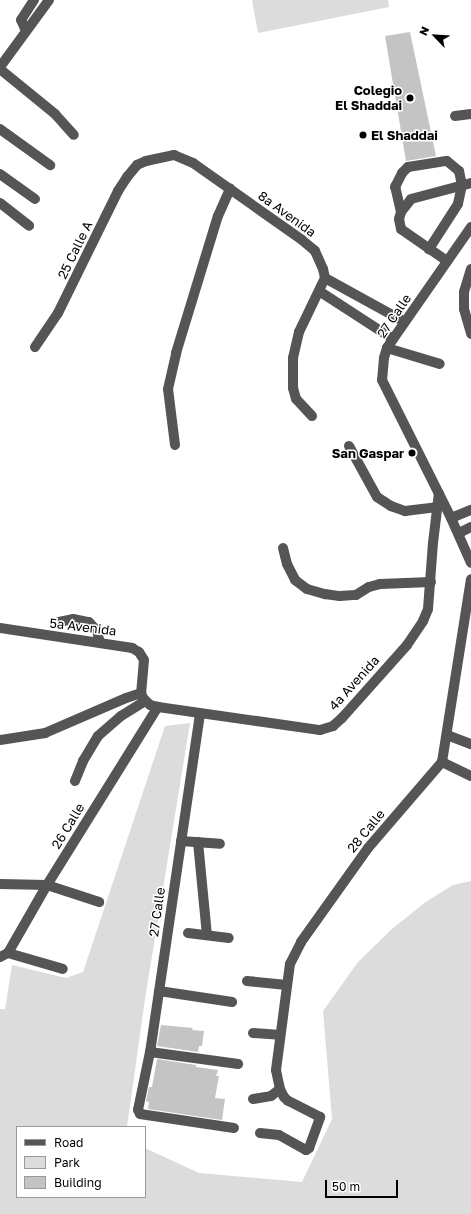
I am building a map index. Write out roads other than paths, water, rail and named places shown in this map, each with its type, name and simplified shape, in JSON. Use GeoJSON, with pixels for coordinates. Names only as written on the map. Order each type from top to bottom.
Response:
{"type":"FeatureCollection","features":[{"type":"Feature","properties":{"kind":"street"},"geometry":{"type":"LineString","coordinates":[[26,31],[22,20],[34,0]]}},
{"type":"Feature","properties":{"kind":"street"},"geometry":{"type":"LineString","coordinates":[[49,0],[1,63],[74,134]]}},
{"type":"Feature","properties":{"kind":"street"},"geometry":{"type":"LineString","coordinates":[[455,116],[471,114]]}},
{"type":"Feature","properties":{"kind":"street"},"geometry":{"type":"LineString","coordinates":[[0,129],[50,165]]}},
{"type":"Feature","properties":{"kind":"street","name":"8a Avenida"},"geometry":{"type":"LineString","coordinates":[[137,165],[155,158],[174,155],[193,163],[302,240],[315,251],[323,269],[325,278]]}},
{"type":"Feature","properties":{"kind":"street"},"geometry":{"type":"LineString","coordinates":[[401,212],[395,187],[402,173],[408,167],[447,161],[459,171],[466,184]]}},
{"type":"Feature","properties":{"kind":"street","name":"25 Calle A"},"geometry":{"type":"LineString","coordinates":[[35,347],[58,313],[118,190],[137,165]]}},
{"type":"Feature","properties":{"kind":"street"},"geometry":{"type":"LineString","coordinates":[[0,174],[35,200]]}},
{"type":"Feature","properties":{"kind":"street"},"geometry":{"type":"LineString","coordinates":[[447,261],[401,229],[399,219],[401,212],[411,199],[466,184]]}},
{"type":"Feature","properties":{"kind":"street"},"geometry":{"type":"LineString","coordinates":[[429,249],[458,204],[466,184]]}},
{"type":"Feature","properties":{"kind":"street"},"geometry":{"type":"LineString","coordinates":[[175,445],[168,389],[176,353],[218,216],[230,189]]}},
{"type":"Feature","properties":{"kind":"street"},"geometry":{"type":"LineString","coordinates":[[0,203],[29,226]]}},
{"type":"Feature","properties":{"kind":"street","name":"27 Calle"},"geometry":{"type":"LineString","coordinates":[[439,493],[382,380],[384,358],[390,343],[471,227]]}},
{"type":"Feature","properties":{"kind":"street"},"geometry":{"type":"LineString","coordinates":[[471,269],[468,294],[464,309],[471,334]]}},
{"type":"Feature","properties":{"kind":"street"},"geometry":{"type":"LineString","coordinates":[[312,416],[296,399],[293,388],[293,358],[299,332],[325,278],[405,322]]}},
{"type":"Feature","properties":{"kind":"street"},"geometry":{"type":"LineString","coordinates":[[319,291],[390,343],[440,364]]}},
{"type":"Feature","properties":{"kind":"street"},"geometry":{"type":"LineString","coordinates":[[349,446],[377,497],[391,506],[405,511],[437,507]]}},
{"type":"Feature","properties":{"kind":"street"},"geometry":{"type":"LineString","coordinates":[[439,493],[459,533],[471,563]]}},
{"type":"Feature","properties":{"kind":"street","name":"4a Avenida"},"geometry":{"type":"LineString","coordinates":[[143,697],[158,708],[320,730],[332,726],[342,718],[407,645],[418,629],[428,609],[439,493]]}},
{"type":"Feature","properties":{"kind":"street"},"geometry":{"type":"LineString","coordinates":[[452,518],[471,510]]}},
{"type":"Feature","properties":{"kind":"street"},"geometry":{"type":"LineString","coordinates":[[459,533],[471,527]]}},
{"type":"Feature","properties":{"kind":"street"},"geometry":{"type":"LineString","coordinates":[[283,548],[287,564],[295,580],[307,589],[325,594],[340,596],[356,595],[369,587],[380,584],[431,582]]}},
{"type":"Feature","properties":{"kind":"street"},"geometry":{"type":"LineString","coordinates":[[471,579],[469,611],[442,762],[471,776]]}},
{"type":"Feature","properties":{"kind":"street"},"geometry":{"type":"LineString","coordinates":[[59,622],[73,619],[89,622],[97,631],[100,643]]}},
{"type":"Feature","properties":{"kind":"street","name":"5a Avenida"},"geometry":{"type":"LineString","coordinates":[[0,628],[127,646],[136,650],[144,660],[143,697]]}},
{"type":"Feature","properties":{"kind":"street"},"geometry":{"type":"LineString","coordinates":[[0,740],[35,736],[50,732],[126,698],[143,697]]}},
{"type":"Feature","properties":{"kind":"street"},"geometry":{"type":"LineString","coordinates":[[75,781],[83,761],[98,736],[143,697]]}},
{"type":"Feature","properties":{"kind":"street","name":"26 Calle"},"geometry":{"type":"LineString","coordinates":[[4,955],[158,708]]}},
{"type":"Feature","properties":{"kind":"street","name":"27 Calle"},"geometry":{"type":"LineString","coordinates":[[200,714],[150,1052],[138,1110],[140,1114],[234,1128]]}},
{"type":"Feature","properties":{"kind":"street"},"geometry":{"type":"LineString","coordinates":[[447,735],[471,744]]}},
{"type":"Feature","properties":{"kind":"street","name":"28 Calle"},"geometry":{"type":"LineString","coordinates":[[282,1093],[276,1070],[290,964],[301,942],[368,848],[442,762]]}},
{"type":"Feature","properties":{"kind":"street"},"geometry":{"type":"LineString","coordinates":[[181,841],[220,844]]}},
{"type":"Feature","properties":{"kind":"street"},"geometry":{"type":"LineString","coordinates":[[198,842],[207,935]]}},
{"type":"Feature","properties":{"kind":"street"},"geometry":{"type":"LineString","coordinates":[[0,884],[47,885],[99,902]]}},
{"type":"Feature","properties":{"kind":"street"},"geometry":{"type":"LineString","coordinates":[[188,933],[229,938]]}},
{"type":"Feature","properties":{"kind":"street"},"geometry":{"type":"LineString","coordinates":[[4,955],[63,969]]}},
{"type":"Feature","properties":{"kind":"street"},"geometry":{"type":"LineString","coordinates":[[248,981],[287,985]]}},
{"type":"Feature","properties":{"kind":"street"},"geometry":{"type":"LineString","coordinates":[[159,991],[232,1002]]}},
{"type":"Feature","properties":{"kind":"street"},"geometry":{"type":"LineString","coordinates":[[253,1033],[280,1035]]}},
{"type":"Feature","properties":{"kind":"street"},"geometry":{"type":"LineString","coordinates":[[150,1052],[238,1064]]}},
{"type":"Feature","properties":{"kind":"street"},"geometry":{"type":"LineString","coordinates":[[253,1099],[282,1093],[288,1101],[320,1116],[309,1148],[306,1150],[279,1135],[260,1133]]}},
{"type":"Feature","properties":{"kind":"place","name":"Colegio El Shaddai"},"geometry":{"type":"Point","coordinates":[410,98]}},
{"type":"Feature","properties":{"kind":"place","name":"El Shaddai"},"geometry":{"type":"Point","coordinates":[363,135]}},
{"type":"Feature","properties":{"kind":"place","name":"San Gaspar"},"geometry":{"type":"Point","coordinates":[412,453]}}]}
